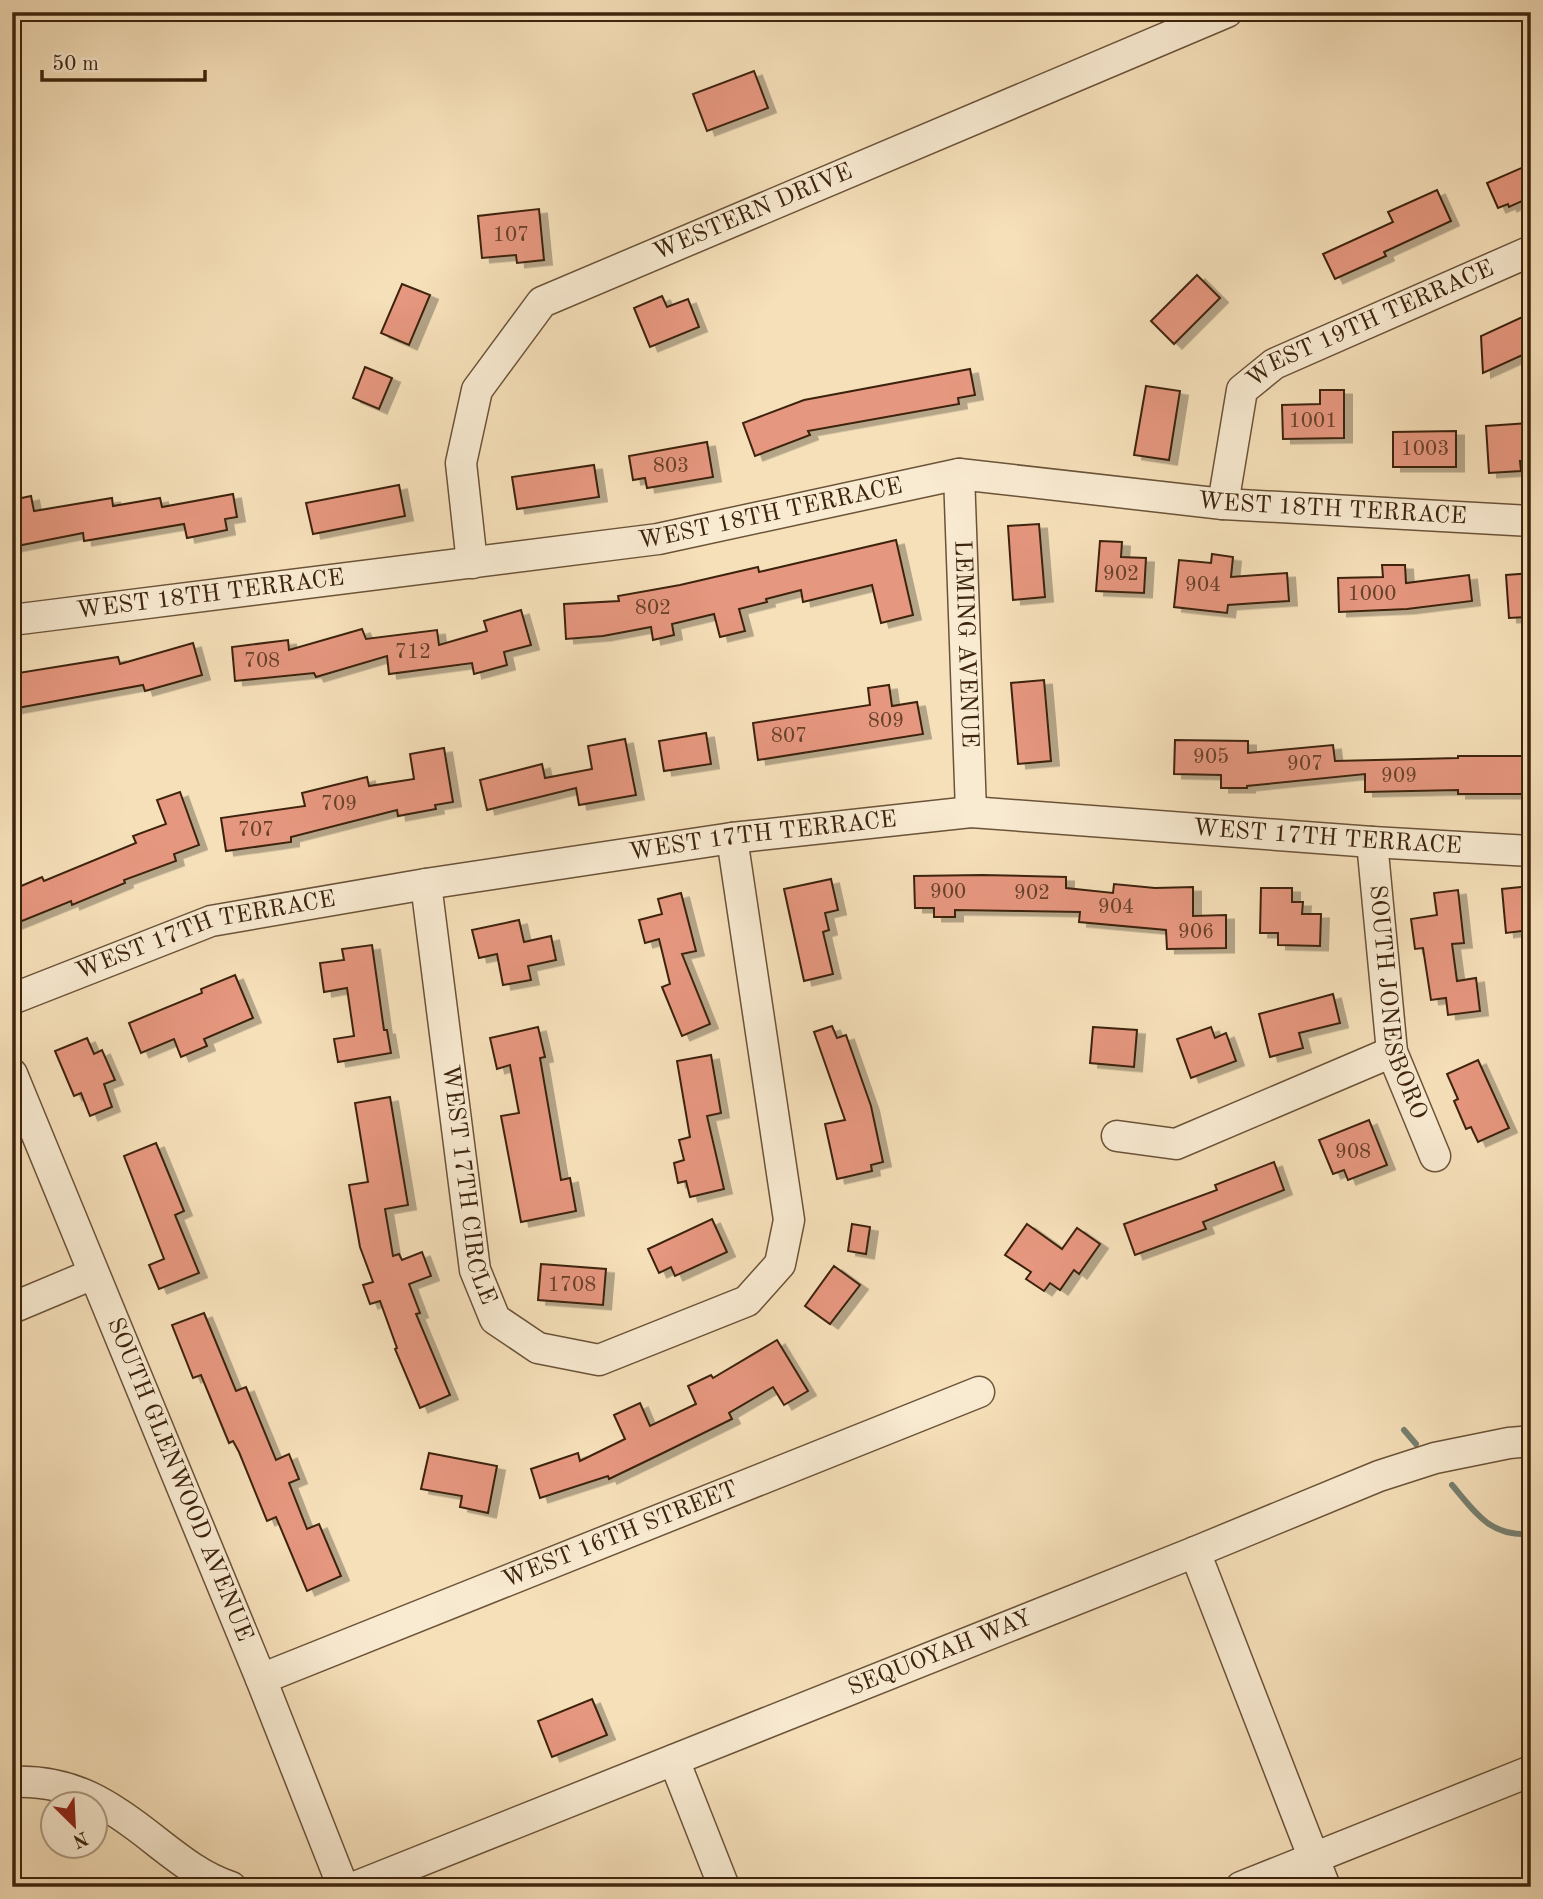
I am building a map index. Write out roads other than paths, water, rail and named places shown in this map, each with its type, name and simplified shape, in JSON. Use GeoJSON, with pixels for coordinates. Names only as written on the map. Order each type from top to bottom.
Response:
{"type":"FeatureCollection","features":[{"type":"Feature","properties":{"kind":"street","name":"WESTERN DRIVE"},"geometry":{"type":"LineString","coordinates":[[472,563],[461,463],[477,390],[542,302],[1227,12]]}},
{"type":"Feature","properties":{"kind":"street","name":"WEST 19TH TERRACE"},"geometry":{"type":"LineString","coordinates":[[1223,503],[1242,390],[1274,364],[1531,251]]}},
{"type":"Feature","properties":{"kind":"street","name":"WEST 18TH TERRACE"},"geometry":{"type":"LineString","coordinates":[[12,620],[658,539],[959,474],[1223,503],[1531,521]]}},
{"type":"Feature","properties":{"kind":"street","name":"LEMING AVENUE"},"geometry":{"type":"LineString","coordinates":[[959,474],[971,812]]}},
{"type":"Feature","properties":{"kind":"street","name":"WEST 17TH TERRACE"},"geometry":{"type":"LineString","coordinates":[[12,999],[211,921],[426,884],[732,838],[971,812],[1531,851]]}},
{"type":"Feature","properties":{"kind":"street","name":"WEST 17TH CIRCLE"},"geometry":{"type":"LineString","coordinates":[[426,884],[475,1269],[495,1319],[538,1348],[599,1360],[747,1301],[780,1264],[789,1220],[732,838]]}},
{"type":"Feature","properties":{"kind":"street","name":"SOUTH JONESBORO"},"geometry":{"type":"LineString","coordinates":[[1372,842],[1392,1052],[1435,1156]]}},
{"type":"Feature","properties":{"kind":"street"},"geometry":{"type":"LineString","coordinates":[[1117,1136],[1176,1144],[1392,1052]]}},
{"type":"Feature","properties":{"kind":"street","name":"SOUTH GLENWOOD AVENUE"},"geometry":{"type":"LineString","coordinates":[[12,1074],[261,1679],[343,1887]]}},
{"type":"Feature","properties":{"kind":"street"},"geometry":{"type":"LineString","coordinates":[[12,1308],[93,1274]]}},
{"type":"Feature","properties":{"kind":"street","name":"WEST 16TH STREET"},"geometry":{"type":"LineString","coordinates":[[261,1679],[979,1392]]}},
{"type":"Feature","properties":{"kind":"street","name":"SEQUOYAH WAY"},"geometry":{"type":"LineString","coordinates":[[355,1887],[1379,1476],[1435,1458],[1531,1441]]}},
{"type":"Feature","properties":{"kind":"street"},"geometry":{"type":"LineString","coordinates":[[1195,1552],[1325,1887]]}},
{"type":"Feature","properties":{"kind":"street"},"geometry":{"type":"LineString","coordinates":[[674,1760],[724,1887]]}},
{"type":"Feature","properties":{"kind":"street"},"geometry":{"type":"LineString","coordinates":[[1241,1887],[1531,1771]]}},
{"type":"Feature","properties":{"kind":"street"},"geometry":{"type":"LineString","coordinates":[[12,1782],[34,1781],[70,1788],[107,1804],[185,1864],[230,1887]]}},
{"type":"Feature","properties":{"kind":"waterway"},"geometry":{"type":"LineString","coordinates":[[1404,1430],[1416,1444]]}},
{"type":"Feature","properties":{"kind":"waterway"},"geometry":{"type":"LineString","coordinates":[[1452,1485],[1477,1514],[1494,1527],[1505,1532],[1531,1534]]}}]}
